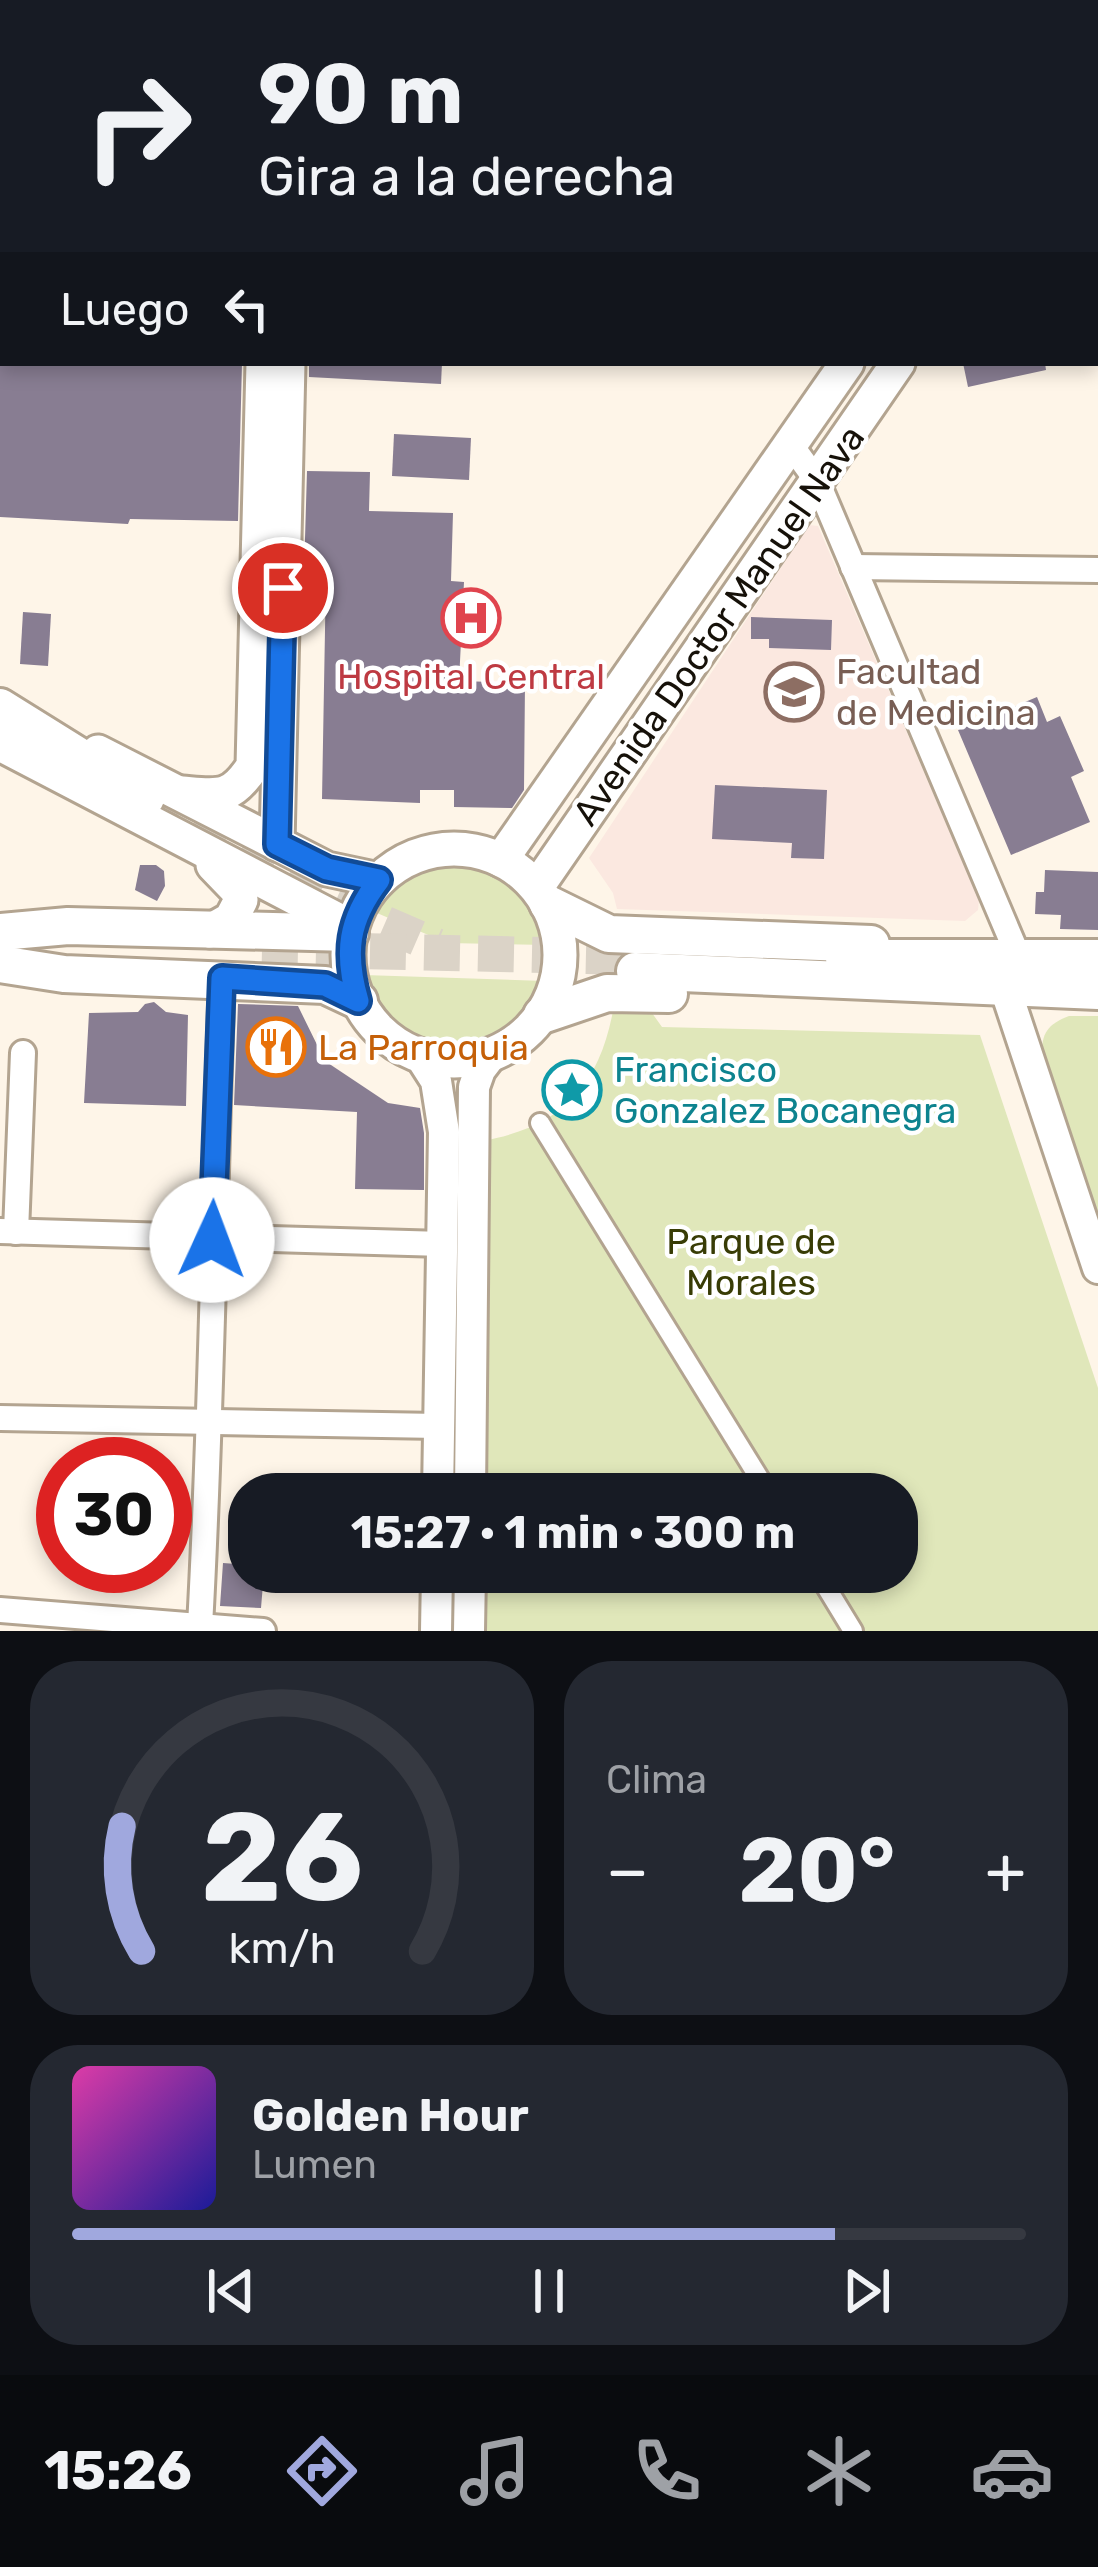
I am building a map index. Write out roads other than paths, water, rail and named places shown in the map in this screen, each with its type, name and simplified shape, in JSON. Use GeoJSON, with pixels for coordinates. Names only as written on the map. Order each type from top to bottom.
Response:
{"type":"FeatureCollection","features":[{"type":"Feature","properties":{"kind":"main road"},"geometry":{"type":"LineString","coordinates":[[164,796],[230,793],[253,766],[263,366]]}},
{"type":"Feature","properties":{"kind":"main road"},"geometry":{"type":"LineString","coordinates":[[277,844],[288,366]]}},
{"type":"Feature","properties":{"kind":"main road","name":"Avenida Doctor Manuel Nava"},"geometry":{"type":"LineString","coordinates":[[501,860],[845,366]]}},
{"type":"Feature","properties":{"kind":"main road","name":"Avenida Doctor Manuel Nava"},"geometry":{"type":"LineString","coordinates":[[542,896],[896,366]]}},
{"type":"Feature","properties":{"kind":"main road"},"geometry":{"type":"LineString","coordinates":[[0,705],[164,796],[327,869],[379,880]]}},
{"type":"Feature","properties":{"kind":"main road"},"geometry":{"type":"LineString","coordinates":[[0,744],[351,930]]}},
{"type":"Feature","properties":{"kind":"main road"},"geometry":{"type":"LineString","coordinates":[[188,845],[241,900],[231,920],[210,931]]}},
{"type":"Feature","properties":{"kind":"main road"},"geometry":{"type":"LineString","coordinates":[[542,896],[558,931],[561,960],[555,989],[542,1016],[519,1039],[493,1053],[464,1060],[420,1056],[377,1028],[358,1001],[348,968],[351,930],[362,902],[379,880],[405,860],[437,850],[470,850],[501,860],[542,896],[609,934],[870,944],[940,973]]}},
{"type":"Feature","properties":{"kind":"main road"},"geometry":{"type":"LineString","coordinates":[[0,933],[68,926],[351,930]]}},
{"type":"Feature","properties":{"kind":"main road"},"geometry":{"type":"LineString","coordinates":[[0,933],[262,954],[0,963]]}},
{"type":"Feature","properties":{"kind":"main road"},"geometry":{"type":"LineString","coordinates":[[636,964],[1012,973],[1098,958]]}},
{"type":"Feature","properties":{"kind":"main road"},"geometry":{"type":"LineString","coordinates":[[0,963],[64,974],[325,985],[358,1001]]}},
{"type":"Feature","properties":{"kind":"main road"},"geometry":{"type":"LineString","coordinates":[[542,1016],[608,993],[867,997],[940,973]]}},
{"type":"Feature","properties":{"kind":"main road"},"geometry":{"type":"LineString","coordinates":[[1012,973],[1098,992]]}},
{"type":"Feature","properties":{"kind":"street"},"geometry":{"type":"LineString","coordinates":[[790,446],[817,481],[854,567],[1012,973],[1098,1268]]}},
{"type":"Feature","properties":{"kind":"street"},"geometry":{"type":"LineString","coordinates":[[854,567],[1098,570]]}},
{"type":"Feature","properties":{"kind":"street"},"geometry":{"type":"LineString","coordinates":[[200,1626],[211,1421],[222,978]]}},
{"type":"Feature","properties":{"kind":"street"},"geometry":{"type":"LineString","coordinates":[[23,1053],[8,1232],[443,1244]]}},
{"type":"Feature","properties":{"kind":"street"},"geometry":{"type":"LineString","coordinates":[[470,1473],[474,1088],[493,1053]]}},
{"type":"Feature","properties":{"kind":"street"},"geometry":{"type":"LineString","coordinates":[[420,1056],[436,1081],[444,1132],[438,1473]]}},
{"type":"Feature","properties":{"kind":"street"},"geometry":{"type":"LineString","coordinates":[[540,1123],[756,1473]]}},
{"type":"Feature","properties":{"kind":"street"},"geometry":{"type":"LineString","coordinates":[[0,1418],[439,1426]]}},
{"type":"Feature","properties":{"kind":"street"},"geometry":{"type":"LineString","coordinates":[[436,1631],[437,1593]]}},
{"type":"Feature","properties":{"kind":"street"},"geometry":{"type":"LineString","coordinates":[[469,1631],[470,1593]]}},
{"type":"Feature","properties":{"kind":"street"},"geometry":{"type":"LineString","coordinates":[[830,1593],[853,1631]]}},
{"type":"Feature","properties":{"kind":"street"},"geometry":{"type":"LineString","coordinates":[[0,1610],[263,1631]]}},
{"type":"Feature","properties":{"kind":"tunnel"},"geometry":{"type":"LineString","coordinates":[[146,798],[328,899],[436,946]]}},
{"type":"Feature","properties":{"kind":"tunnel"},"geometry":{"type":"LineString","coordinates":[[262,949],[637,957]]}},
{"type":"Feature","properties":{"kind":"place","name":"Hospital Central"},"geometry":{"type":"Point","coordinates":[471,618]}},
{"type":"Feature","properties":{"kind":"place","name":"Facultad de Medicina"},"geometry":{"type":"Point","coordinates":[794,692]}},
{"type":"Feature","properties":{"kind":"place","name":"La Parroquia"},"geometry":{"type":"Point","coordinates":[276,1047]}},
{"type":"Feature","properties":{"kind":"place","name":"Francisco Gonzalez Bocanegra"},"geometry":{"type":"Point","coordinates":[572,1090]}},
{"type":"Feature","properties":{"kind":"park label","name":"Parque de Morales"},"geometry":{"type":"Point","coordinates":[751,1262]}}]}
